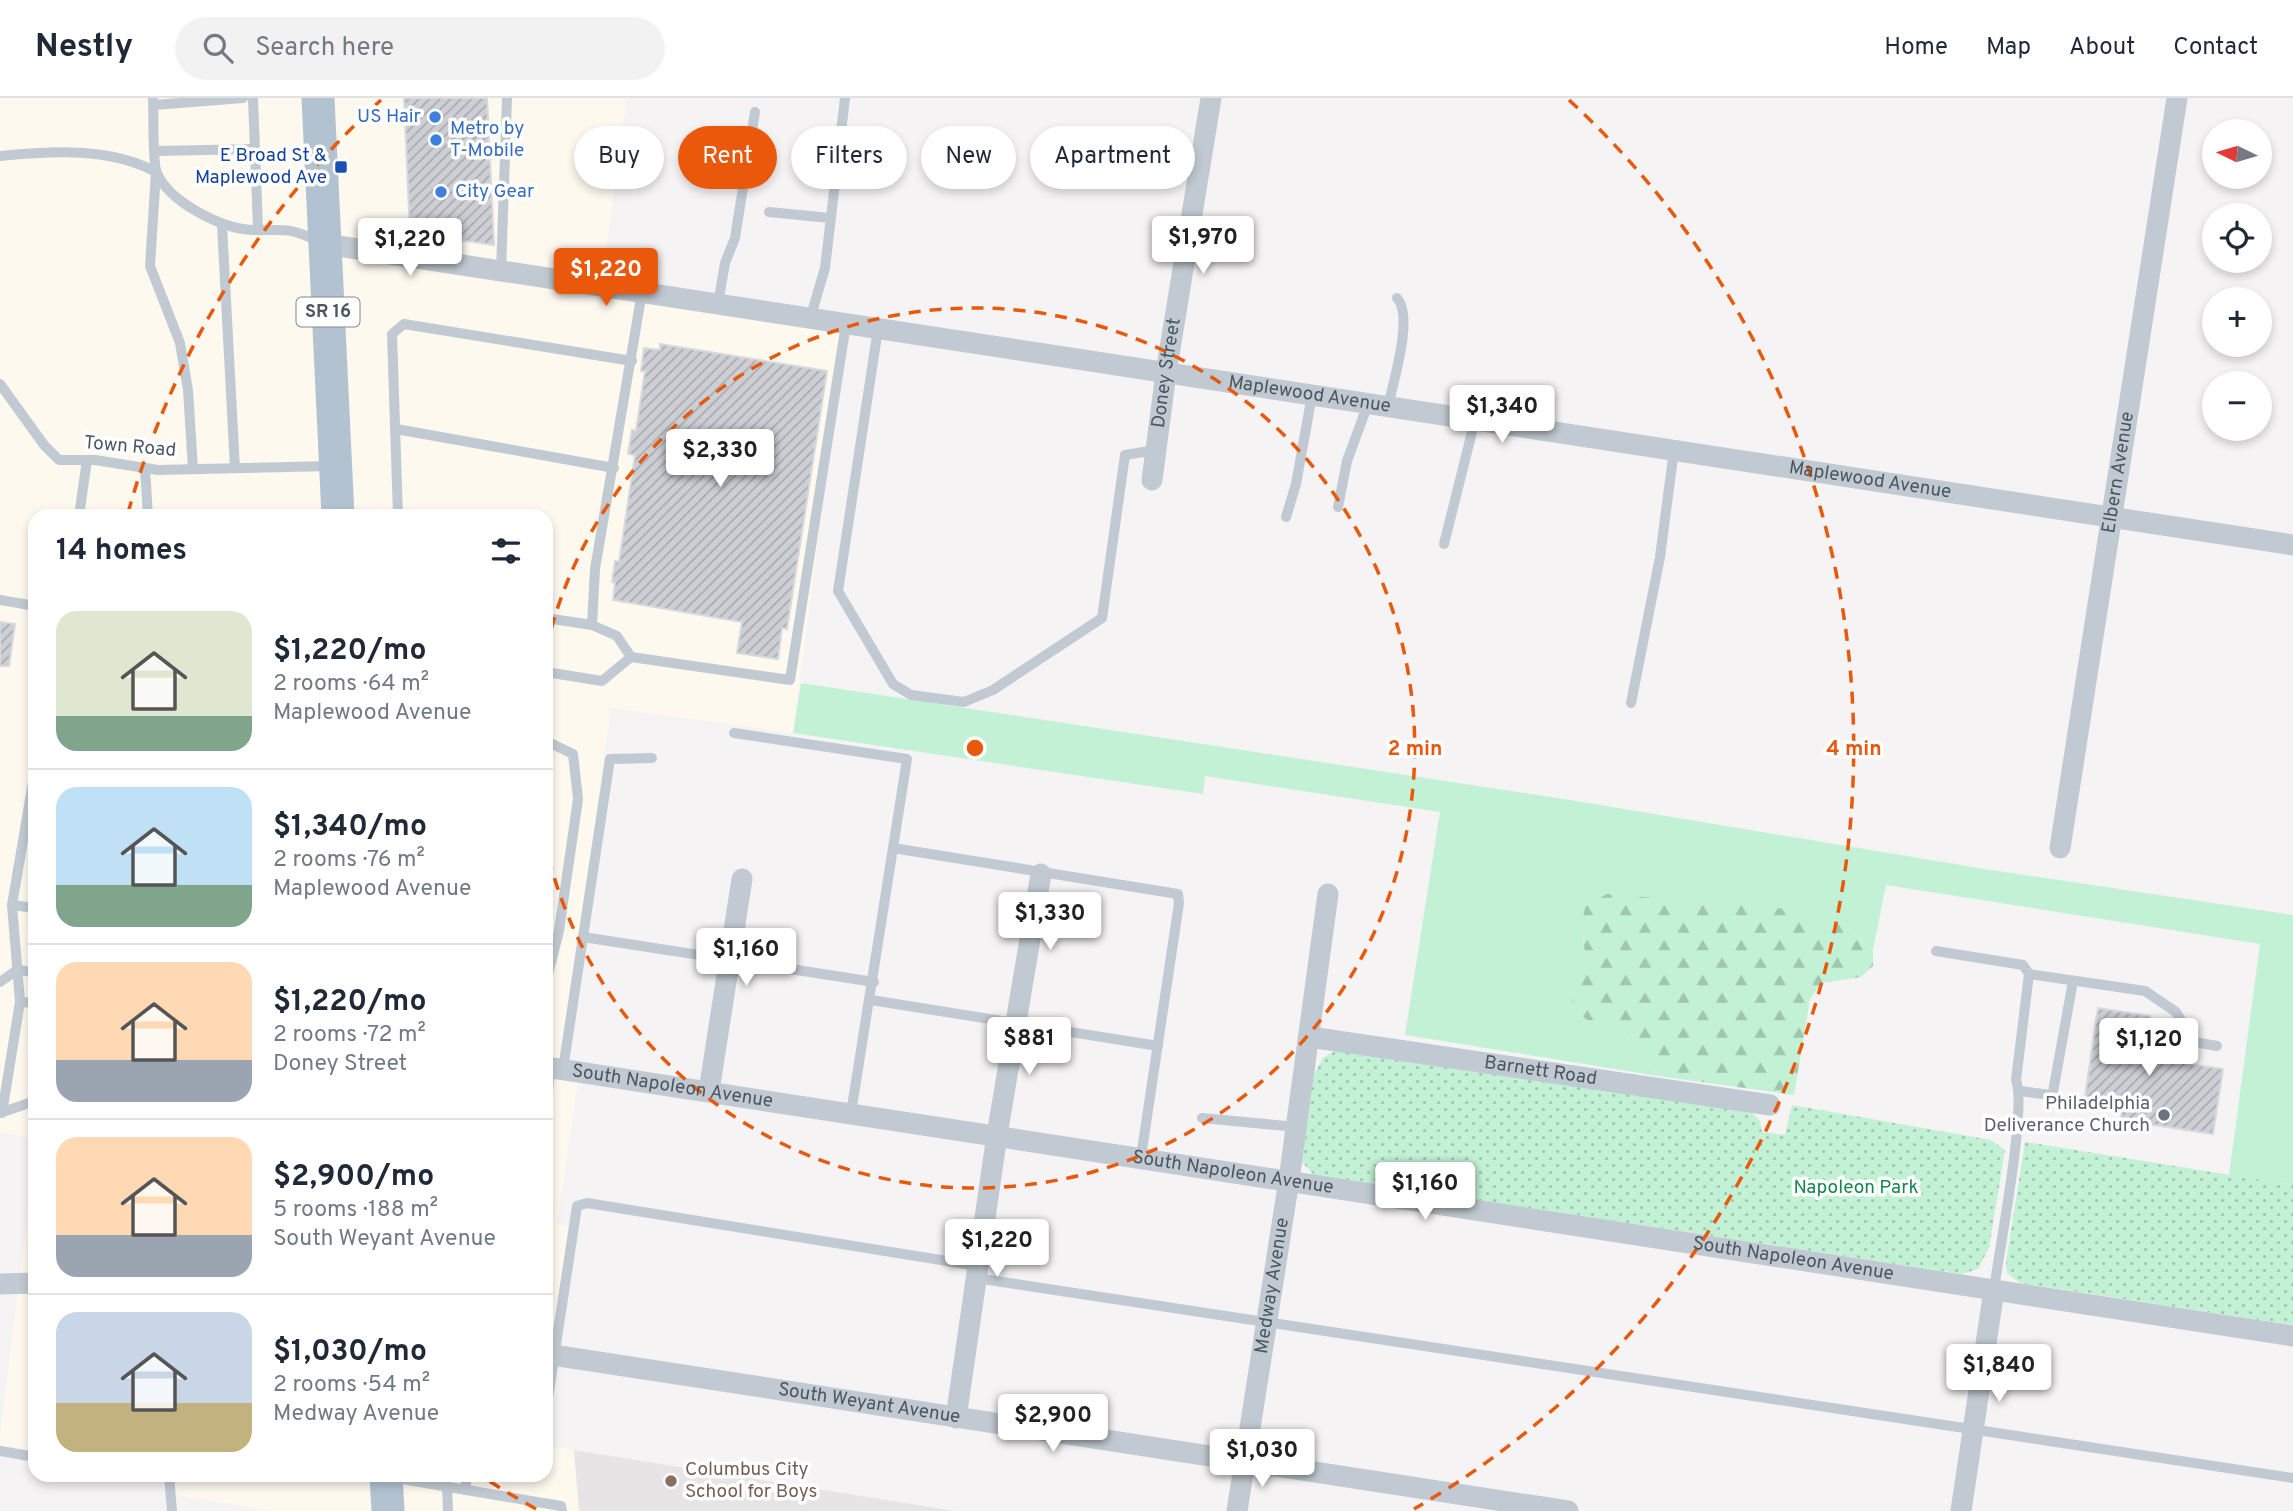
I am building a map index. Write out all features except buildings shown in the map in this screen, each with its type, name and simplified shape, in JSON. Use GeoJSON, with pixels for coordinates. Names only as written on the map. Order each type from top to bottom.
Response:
{"type":"FeatureCollection","features":[{"type":"Feature","properties":{"kind":"main road","name":"SR 16"},"geometry":{"type":"LineString","coordinates":[[318,98],[338,509]]}},
{"type":"Feature","properties":{"kind":"main road"},"geometry":{"type":"LineString","coordinates":[[386,1482],[388,1511]]}},
{"type":"Feature","properties":{"kind":"street","name":"Doney Street"},"geometry":{"type":"LineString","coordinates":[[1152,480],[1166,373],[1211,98]]}},
{"type":"Feature","properties":{"kind":"street","name":"Elbern Avenue"},"geometry":{"type":"LineString","coordinates":[[2060,848],[2177,98]]}},
{"type":"Feature","properties":{"kind":"street","name":"Maplewood Avenue"},"geometry":{"type":"LineString","coordinates":[[325,244],[2293,545]]}},
{"type":"Feature","properties":{"kind":"street"},"geometry":{"type":"LineString","coordinates":[[956,1418],[997,1135],[1041,874]]}},
{"type":"Feature","properties":{"kind":"street"},"geometry":{"type":"LineString","coordinates":[[709,1091],[742,878]]}},
{"type":"Feature","properties":{"kind":"street","name":"Medway Avenue"},"geometry":{"type":"LineString","coordinates":[[1237,1511],[1297,1127],[1328,894]]}},
{"type":"Feature","properties":{"kind":"street","name":"Barnett Road"},"geometry":{"type":"LineString","coordinates":[[1310,1037],[1770,1105]]}},
{"type":"Feature","properties":{"kind":"street","name":"South Napoleon Avenue"},"geometry":{"type":"LineString","coordinates":[[553,1068],[2293,1336]]}},
{"type":"Feature","properties":{"kind":"street"},"geometry":{"type":"LineString","coordinates":[[0,1283],[28,1283]]}},
{"type":"Feature","properties":{"kind":"street"},"geometry":{"type":"LineString","coordinates":[[1961,1511],[1994,1290]]}},
{"type":"Feature","properties":{"kind":"street","name":"South Weyant Avenue"},"geometry":{"type":"LineString","coordinates":[[553,1354],[1567,1511]]}},
{"type":"Feature","properties":{"kind":"lane"},"geometry":{"type":"LineString","coordinates":[[193,469],[188,390],[180,343],[150,266],[156,172],[153,101],[243,98]]}},
{"type":"Feature","properties":{"kind":"lane"},"geometry":{"type":"LineString","coordinates":[[253,98],[258,229]]}},
{"type":"Feature","properties":{"kind":"lane"},"geometry":{"type":"LineString","coordinates":[[501,271],[507,98]]}},
{"type":"Feature","properties":{"kind":"lane"},"geometry":{"type":"LineString","coordinates":[[810,319],[825,268],[845,98]]}},
{"type":"Feature","properties":{"kind":"lane"},"geometry":{"type":"LineString","coordinates":[[718,304],[725,264],[735,237],[755,112]]}},
{"type":"Feature","properties":{"kind":"lane"},"geometry":{"type":"LineString","coordinates":[[156,151],[255,149]]}},
{"type":"Feature","properties":{"kind":"lane"},"geometry":{"type":"LineString","coordinates":[[0,156],[88,153],[133,160],[156,172],[167,188],[191,208],[222,225],[258,229],[291,228],[325,244]]}},
{"type":"Feature","properties":{"kind":"lane"},"geometry":{"type":"LineString","coordinates":[[769,212],[831,218]]}},
{"type":"Feature","properties":{"kind":"lane"},"geometry":{"type":"LineString","coordinates":[[222,225],[235,468]]}},
{"type":"Feature","properties":{"kind":"lane"},"geometry":{"type":"LineString","coordinates":[[592,625],[595,569],[642,292]]}},
{"type":"Feature","properties":{"kind":"lane"},"geometry":{"type":"LineString","coordinates":[[1338,507],[1347,460],[1378,405],[1405,320],[1403,304],[1397,298]]}},
{"type":"Feature","properties":{"kind":"lane"},"geometry":{"type":"LineString","coordinates":[[398,509],[392,334],[404,324],[632,361]]}},
{"type":"Feature","properties":{"kind":"lane"},"geometry":{"type":"LineString","coordinates":[[553,673],[602,681],[631,657],[790,680],[846,324]]}},
{"type":"Feature","properties":{"kind":"lane"},"geometry":{"type":"LineString","coordinates":[[878,329],[838,591],[893,684],[911,695],[964,702],[993,690],[1102,618],[1125,455],[1156,450]]}},
{"type":"Feature","properties":{"kind":"lane","name":"Town Road"},"geometry":{"type":"LineString","coordinates":[[0,384],[44,444],[60,460],[87,460],[145,468],[335,466]]}},
{"type":"Feature","properties":{"kind":"lane"},"geometry":{"type":"LineString","coordinates":[[1286,517],[1296,484],[1311,395]]}},
{"type":"Feature","properties":{"kind":"lane"},"geometry":{"type":"LineString","coordinates":[[1444,544],[1475,420]]}},
{"type":"Feature","properties":{"kind":"lane"},"geometry":{"type":"LineString","coordinates":[[396,429],[614,468]]}},
{"type":"Feature","properties":{"kind":"lane"},"geometry":{"type":"LineString","coordinates":[[1631,703],[1660,557],[1674,450]]}},
{"type":"Feature","properties":{"kind":"lane"},"geometry":{"type":"LineString","coordinates":[[80,509],[87,460]]}},
{"type":"Feature","properties":{"kind":"lane"},"geometry":{"type":"LineString","coordinates":[[145,468],[148,509]]}},
{"type":"Feature","properties":{"kind":"lane"},"geometry":{"type":"LineString","coordinates":[[0,600],[28,605]]}},
{"type":"Feature","properties":{"kind":"lane"},"geometry":{"type":"LineString","coordinates":[[553,619],[592,625],[617,636],[631,657]]}},
{"type":"Feature","properties":{"kind":"lane"},"geometry":{"type":"LineString","coordinates":[[734,733],[907,759],[874,982],[851,1113]]}},
{"type":"Feature","properties":{"kind":"lane"},"geometry":{"type":"LineString","coordinates":[[553,744],[573,754],[578,799],[559,931],[553,955]]}},
{"type":"Feature","properties":{"kind":"lane"},"geometry":{"type":"LineString","coordinates":[[553,1068],[583,937],[610,759],[652,758]]}},
{"type":"Feature","properties":{"kind":"lane"},"geometry":{"type":"LineString","coordinates":[[28,811],[12,905],[20,1002],[1,1113],[28,1103]]}},
{"type":"Feature","properties":{"kind":"lane"},"geometry":{"type":"LineString","coordinates":[[893,848],[1178,894],[1179,903],[1141,1157]]}},
{"type":"Feature","properties":{"kind":"lane"},"geometry":{"type":"LineString","coordinates":[[12,905],[28,907]]}},
{"type":"Feature","properties":{"kind":"lane"},"geometry":{"type":"LineString","coordinates":[[553,930],[559,931]]}},
{"type":"Feature","properties":{"kind":"lane"},"geometry":{"type":"LineString","coordinates":[[583,937],[730,957],[874,982]]}},
{"type":"Feature","properties":{"kind":"lane"},"geometry":{"type":"LineString","coordinates":[[1936,951],[2023,965],[2029,974],[2016,1080],[2020,1091],[1994,1290]]}},
{"type":"Feature","properties":{"kind":"lane"},"geometry":{"type":"LineString","coordinates":[[0,982],[17,970],[28,971]]}},
{"type":"Feature","properties":{"kind":"lane"},"geometry":{"type":"LineString","coordinates":[[2029,974],[2145,991],[2176,1012],[2194,1042],[2217,1046]]}},
{"type":"Feature","properties":{"kind":"lane"},"geometry":{"type":"LineString","coordinates":[[2020,1091],[2050,1096],[2053,1091],[2073,981]]}},
{"type":"Feature","properties":{"kind":"lane"},"geometry":{"type":"LineString","coordinates":[[871,1000],[1158,1046]]}},
{"type":"Feature","properties":{"kind":"lane"},"geometry":{"type":"LineString","coordinates":[[20,1002],[28,1003]]}},
{"type":"Feature","properties":{"kind":"lane"},"geometry":{"type":"LineString","coordinates":[[1202,1118],[1297,1127]]}},
{"type":"Feature","properties":{"kind":"lane"},"geometry":{"type":"LineString","coordinates":[[553,1338],[577,1206],[587,1203],[1266,1321],[2293,1478]]}},
{"type":"Feature","properties":{"kind":"lane"},"geometry":{"type":"LineString","coordinates":[[0,1451],[28,1456]]}},
{"type":"Feature","properties":{"kind":"lane"},"geometry":{"type":"LineString","coordinates":[[170,1482],[172,1511]]}},
{"type":"Feature","properties":{"kind":"lane"},"geometry":{"type":"LineString","coordinates":[[419,1482],[561,1506],[562,1511]]}},
{"type":"Feature","properties":{"kind":"lane"},"geometry":{"type":"LineString","coordinates":[[465,1490],[466,1482]]}},
{"type":"Feature","properties":{"kind":"lane"},"geometry":{"type":"LineString","coordinates":[[447,1487],[448,1511]]}},
{"type":"Feature","properties":{"kind":"shaded area"},"geometry":{"type":"Polygon","coordinates":[[[0,98],[627,98],[623,126],[574,126],[574,189],[614,189],[601,285],[846,324],[793,733],[611,708],[560,1072],[579,1075],[557,1223],[572,1228],[553,1342],[553,509],[28,509],[28,1137],[0,1133],[0,98]]]}},
{"type":"Feature","properties":{"kind":"shaded area"},"geometry":{"type":"Polygon","coordinates":[[[28,1212],[28,1449],[0,1446],[28,1212]]]}},
{"type":"Feature","properties":{"kind":"shaded area"},"geometry":{"type":"Polygon","coordinates":[[[553,1446],[574,1450],[579,1511],[271,1511],[168,1493],[167,1482],[553,1482],[553,1446]]]}},
{"type":"Feature","properties":{"kind":"shaded area","name":"Columbus City School for Boys"},"geometry":{"type":"Polygon","coordinates":[[[574,1450],[955,1511],[579,1511],[574,1450]]]}},
{"type":"Feature","properties":{"kind":"green space"},"geometry":{"type":"Polygon","coordinates":[[[801,683],[1564,799],[1991,870],[2293,915],[2293,1185],[2229,1175],[2260,944],[1886,885],[1873,950],[1844,926],[1582,926],[1585,954],[1569,988],[1575,1009],[1587,1020],[1621,1029],[1658,1076],[1405,1035],[1440,812],[1205,776],[1203,794],[793,733],[801,683]]]}},
{"type":"Feature","properties":{"kind":"green space"},"geometry":{"type":"Polygon","coordinates":[[[1607,894],[1788,909],[1844,926],[1873,950],[1873,966],[1861,977],[1822,983],[1810,999],[1794,1095],[1658,1076],[1621,1029],[1587,1020],[1575,1010],[1569,988],[1585,954],[1582,926],[1585,906],[1607,894]]]}},
{"type":"Feature","properties":{"kind":"green space","name":"Napoleon Park"},"geometry":{"type":"Polygon","coordinates":[[[1338,1049],[1752,1113],[1760,1121],[1762,1132],[1785,1135],[1792,1105],[1991,1140],[2005,1150],[1989,1248],[1978,1269],[1962,1274],[1314,1175],[1302,1162],[1314,1074],[1323,1058],[1338,1049]]]}},
{"type":"Feature","properties":{"kind":"green space"},"geometry":{"type":"Polygon","coordinates":[[[2025,1142],[2293,1185],[2293,1325],[2020,1283],[2007,1273],[2006,1262],[2025,1142]]]}},
{"type":"Feature","properties":{"kind":"place","name":"US Hair"},"geometry":{"type":"Point","coordinates":[435,117]}},
{"type":"Feature","properties":{"kind":"place","name":"Metro by T-Mobile"},"geometry":{"type":"Point","coordinates":[436,140]}},
{"type":"Feature","properties":{"kind":"place","name":"E Broad St & Maplewood Ave"},"geometry":{"type":"Point","coordinates":[341,167]}},
{"type":"Feature","properties":{"kind":"place","name":"City Gear"},"geometry":{"type":"Point","coordinates":[441,192]}},
{"type":"Feature","properties":{"kind":"place","name":"Philadelphia Deliverance Church"},"geometry":{"type":"Point","coordinates":[2164,1115]}},
{"type":"Feature","properties":{"kind":"place","name":"Columbus City School for Boys"},"geometry":{"type":"Point","coordinates":[671,1481]}}]}
